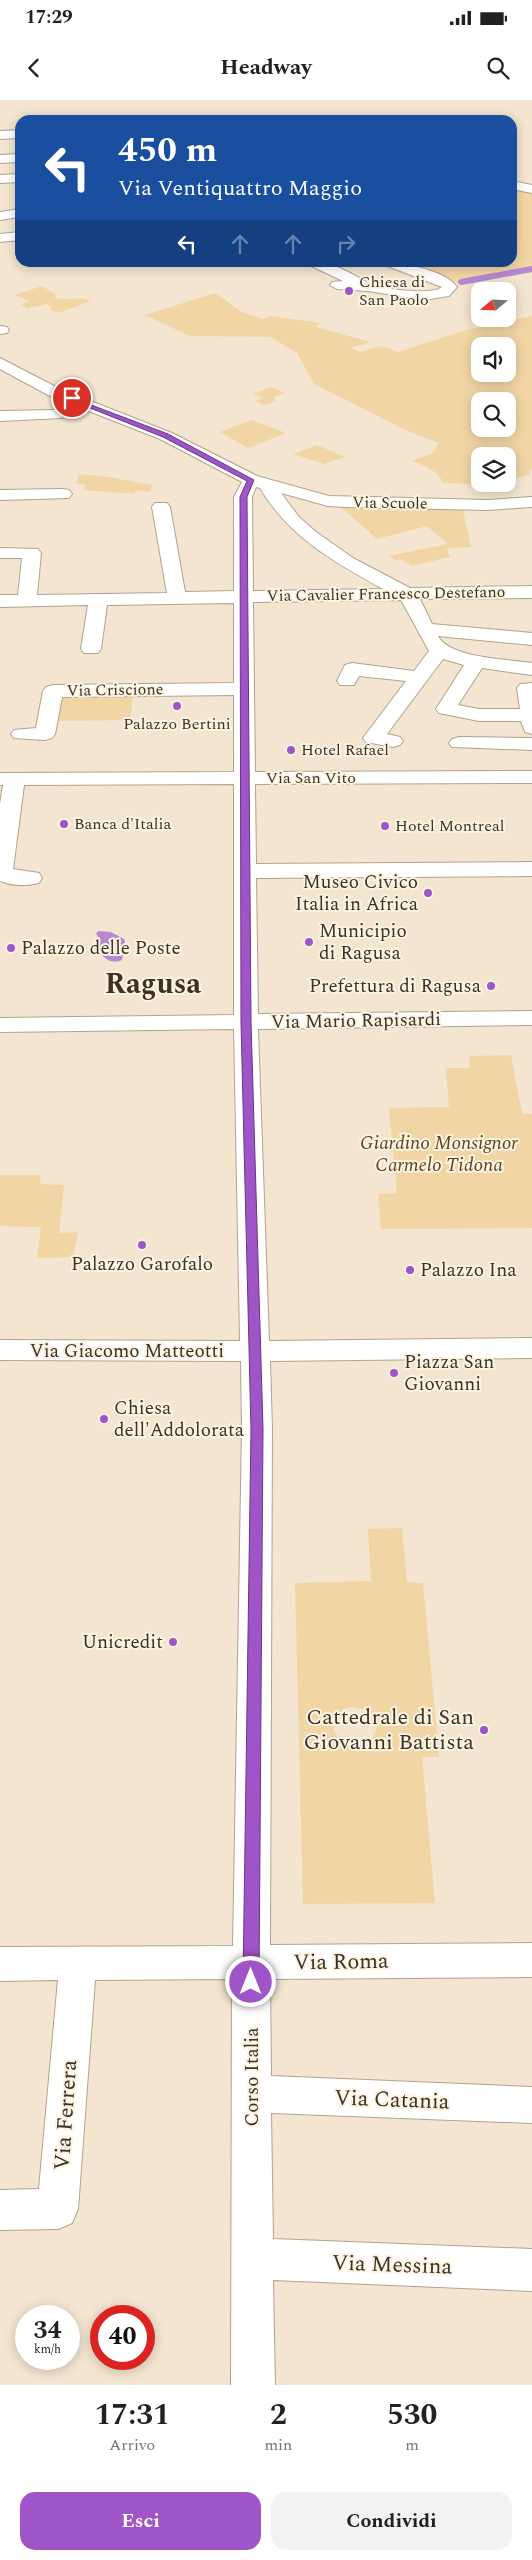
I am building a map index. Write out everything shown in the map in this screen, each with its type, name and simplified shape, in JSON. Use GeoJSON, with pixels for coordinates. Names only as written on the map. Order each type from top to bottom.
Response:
{"type":"FeatureCollection","features":[{"type":"Feature","properties":{"kind":"street"},"geometry":{"type":"LineString","coordinates":[[0,135],[15,134]]}},
{"type":"Feature","properties":{"kind":"street"},"geometry":{"type":"LineString","coordinates":[[0,159],[15,158]]}},
{"type":"Feature","properties":{"kind":"street"},"geometry":{"type":"LineString","coordinates":[[0,179],[15,178]]}},
{"type":"Feature","properties":{"kind":"street"},"geometry":{"type":"LineString","coordinates":[[517,186],[532,189]]}},
{"type":"Feature","properties":{"kind":"street"},"geometry":{"type":"LineString","coordinates":[[0,216],[15,214]]}},
{"type":"Feature","properties":{"kind":"street"},"geometry":{"type":"LineString","coordinates":[[0,229],[15,232]]}},
{"type":"Feature","properties":{"kind":"street"},"geometry":{"type":"LineString","coordinates":[[0,238],[15,233]]}},
{"type":"Feature","properties":{"kind":"street"},"geometry":{"type":"LineString","coordinates":[[322,267],[369,287]]}},
{"type":"Feature","properties":{"kind":"street"},"geometry":{"type":"LineString","coordinates":[[337,285],[369,287],[424,296],[439,294],[450,288],[445,282],[399,267]]}},
{"type":"Feature","properties":{"kind":"street","name":"Via Scuole"},"geometry":{"type":"LineString","coordinates":[[0,363],[54,392],[166,436],[259,483],[328,500],[344,502],[487,505],[532,502]]}},
{"type":"Feature","properties":{"kind":"street"},"geometry":{"type":"LineString","coordinates":[[0,416],[56,415]]}},
{"type":"Feature","properties":{"kind":"street"},"geometry":{"type":"LineString","coordinates":[[259,483],[310,536],[344,559],[406,594],[435,647],[450,656],[477,660],[530,679],[531,722],[446,709],[477,660]]}},
{"type":"Feature","properties":{"kind":"street","name":"Corso Italia"},"geometry":{"type":"LineString","coordinates":[[253,2385],[251,1964],[257,1429],[246,1022],[243,497],[259,483]]}},
{"type":"Feature","properties":{"kind":"street"},"geometry":{"type":"LineString","coordinates":[[0,495],[63,494]]}},
{"type":"Feature","properties":{"kind":"street"},"geometry":{"type":"LineString","coordinates":[[161,507],[177,597]]}},
{"type":"Feature","properties":{"kind":"street"},"geometry":{"type":"LineString","coordinates":[[0,553],[32,553],[27,600]]}},
{"type":"Feature","properties":{"kind":"street","name":"Via Cavalier Francesco Destefano"},"geometry":{"type":"LineString","coordinates":[[0,601],[532,592]]}},
{"type":"Feature","properties":{"kind":"street"},"geometry":{"type":"LineString","coordinates":[[91,649],[98,600]]}},
{"type":"Feature","properties":{"kind":"street"},"geometry":{"type":"LineString","coordinates":[[426,629],[532,640]]}},
{"type":"Feature","properties":{"kind":"street"},"geometry":{"type":"LineString","coordinates":[[393,741],[373,738],[440,650]]}},
{"type":"Feature","properties":{"kind":"street"},"geometry":{"type":"LineString","coordinates":[[347,681],[352,669],[419,678]]}},
{"type":"Feature","properties":{"kind":"street","name":"Via Criscione"},"geometry":{"type":"LineString","coordinates":[[21,734],[45,734],[53,691],[244,689]]}},
{"type":"Feature","properties":{"kind":"street"},"geometry":{"type":"LineString","coordinates":[[459,743],[532,744]]}},
{"type":"Feature","properties":{"kind":"street","name":"Via San Vito"},"geometry":{"type":"LineString","coordinates":[[7,779],[532,777]]}},
{"type":"Feature","properties":{"kind":"street"},"geometry":{"type":"LineString","coordinates":[[7,779],[2,871],[9,877],[31,878]]}},
{"type":"Feature","properties":{"kind":"street"},"geometry":{"type":"LineString","coordinates":[[245,871],[532,869]]}},
{"type":"Feature","properties":{"kind":"street","name":"Via Mario Rapisardi"},"geometry":{"type":"LineString","coordinates":[[0,1025],[532,1018]]}},
{"type":"Feature","properties":{"kind":"street","name":"Via Giacomo Matteotti"},"geometry":{"type":"LineString","coordinates":[[0,1350],[255,1351],[532,1348]]}},
{"type":"Feature","properties":{"kind":"street","name":"Via Roma"},"geometry":{"type":"LineString","coordinates":[[0,1964],[251,1964],[532,1960]]}},
{"type":"Feature","properties":{"kind":"street","name":"Via Ferrera"},"geometry":{"type":"LineString","coordinates":[[0,2210],[58,2209],[78,1963]]}},
{"type":"Feature","properties":{"kind":"street","name":"Via Catania"},"geometry":{"type":"LineString","coordinates":[[252,2094],[532,2105]]}},
{"type":"Feature","properties":{"kind":"street","name":"Via Messina"},"geometry":{"type":"LineString","coordinates":[[252,2259],[532,2270]]}},
{"type":"Feature","properties":{"kind":"green space"},"geometry":{"type":"Polygon","coordinates":[[[517,189],[532,192],[532,272],[463,284],[412,267],[517,267],[517,189]]]}},
{"type":"Feature","properties":{"kind":"green space"},"geometry":{"type":"Polygon","coordinates":[[[42,286],[56,295],[54,297],[91,301],[61,312],[52,311],[48,304],[28,308],[21,305],[30,301],[14,295],[42,286]]]}},
{"type":"Feature","properties":{"kind":"green space"},"geometry":{"type":"Polygon","coordinates":[[[215,293],[242,312],[263,319],[271,316],[320,323],[316,327],[370,342],[351,348],[360,352],[381,346],[398,352],[475,328],[516,328],[516,319],[532,316],[532,469],[528,471],[531,474],[516,478],[516,447],[471,447],[471,484],[443,483],[434,472],[412,461],[433,453],[439,443],[405,430],[314,384],[297,353],[270,337],[190,336],[145,315],[215,293]]]}},
{"type":"Feature","properties":{"kind":"green space"},"geometry":{"type":"Polygon","coordinates":[[[271,387],[285,393],[274,397],[276,401],[264,405],[255,401],[263,398],[253,394],[271,387]]]}},
{"type":"Feature","properties":{"kind":"green space"},"geometry":{"type":"Polygon","coordinates":[[[251,420],[286,433],[248,448],[220,432],[251,420]]]}},
{"type":"Feature","properties":{"kind":"green space"},"geometry":{"type":"Polygon","coordinates":[[[317,445],[345,457],[324,464],[293,454],[317,445]]]}},
{"type":"Feature","properties":{"kind":"green space"},"geometry":{"type":"Polygon","coordinates":[[[79,474],[153,485],[149,492],[137,490],[134,494],[84,490],[85,484],[76,484],[79,474]]]}},
{"type":"Feature","properties":{"kind":"green space"},"geometry":{"type":"Polygon","coordinates":[[[394,505],[400,509],[463,510],[471,547],[447,548],[450,557],[412,566],[400,559],[396,561],[388,556],[448,544],[427,526],[377,539],[342,508],[394,505]]]}},
{"type":"Feature","properties":{"kind":"green space"},"geometry":{"type":"Polygon","coordinates":[[[61,692],[133,692],[130,720],[57,721],[61,692]]]}},
{"type":"Feature","properties":{"kind":"green space","name":"Giardino Monsignor Carmelo Tidona"},"geometry":{"type":"Polygon","coordinates":[[[511,1055],[522,1114],[532,1114],[532,1228],[381,1229],[378,1194],[397,1193],[389,1108],[449,1107],[446,1068],[470,1068],[469,1056],[511,1055]]]}},
{"type":"Feature","properties":{"kind":"green space"},"geometry":{"type":"Polygon","coordinates":[[[0,1175],[41,1175],[40,1184],[64,1185],[59,1233],[78,1232],[73,1257],[37,1258],[41,1227],[0,1226],[0,1175]]]}},
{"type":"Feature","properties":{"kind":"green space"},"geometry":{"type":"Polygon","coordinates":[[[402,1528],[407,1582],[423,1583],[439,1757],[422,1757],[435,1903],[303,1904],[295,1583],[371,1581],[368,1529],[402,1528]],[[351,1707],[344,1709],[334,1718],[333,1730],[346,1741],[362,1743],[368,1740],[374,1735],[376,1719],[366,1710],[351,1707]]]}},
{"type":"Feature","properties":{"kind":"shaded area"},"geometry":{"type":"Polygon","coordinates":[[[99,931],[111,932],[124,939],[128,952],[123,953],[122,960],[110,961],[96,948],[99,939],[96,933],[99,931]]]}},
{"type":"Feature","properties":{"kind":"waterway"},"geometry":{"type":"LineString","coordinates":[[461,282],[532,269]]}},
{"type":"Feature","properties":{"kind":"place","name":"Chiesa di San Paolo"},"geometry":{"type":"Point","coordinates":[349,291]}},
{"type":"Feature","properties":{"kind":"place","name":"Palazzo Bertini"},"geometry":{"type":"Point","coordinates":[177,706]}},
{"type":"Feature","properties":{"kind":"place","name":"Hotel Rafael"},"geometry":{"type":"Point","coordinates":[291,750]}},
{"type":"Feature","properties":{"kind":"place","name":"Banca d'Italia"},"geometry":{"type":"Point","coordinates":[64,824]}},
{"type":"Feature","properties":{"kind":"place","name":"Hotel Montreal"},"geometry":{"type":"Point","coordinates":[385,826]}},
{"type":"Feature","properties":{"kind":"place","name":"Museo Civico Italia in Africa"},"geometry":{"type":"Point","coordinates":[428,893]}},
{"type":"Feature","properties":{"kind":"place","name":"Municipio di Ragusa"},"geometry":{"type":"Point","coordinates":[309,942]}},
{"type":"Feature","properties":{"kind":"place","name":"Palazzo delle Poste"},"geometry":{"type":"Point","coordinates":[11,948]}},
{"type":"Feature","properties":{"kind":"place","name":"Prefettura di Ragusa"},"geometry":{"type":"Point","coordinates":[491,986]}},
{"type":"Feature","properties":{"kind":"place","name":"Palazzo Garofalo"},"geometry":{"type":"Point","coordinates":[142,1245]}},
{"type":"Feature","properties":{"kind":"place","name":"Palazzo Ina"},"geometry":{"type":"Point","coordinates":[410,1270]}},
{"type":"Feature","properties":{"kind":"place","name":"Piazza San Giovanni"},"geometry":{"type":"Point","coordinates":[394,1373]}},
{"type":"Feature","properties":{"kind":"place","name":"Chiesa dell'Addolorata"},"geometry":{"type":"Point","coordinates":[104,1419]}},
{"type":"Feature","properties":{"kind":"place","name":"Unicredit"},"geometry":{"type":"Point","coordinates":[173,1642]}},
{"type":"Feature","properties":{"kind":"place","name":"Cattedrale di San Giovanni Battista"},"geometry":{"type":"Point","coordinates":[484,1730]}},
{"type":"Feature","properties":{"kind":"district","name":"Ragusa"},"geometry":{"type":"Point","coordinates":[153,984]}},
{"type":"Feature","properties":{"kind":"route"},"geometry":{"type":"LineString","coordinates":[[72,398],[166,436],[199,455],[251,480],[243,497],[246,1022],[257,1429],[251,1982]]}}]}
